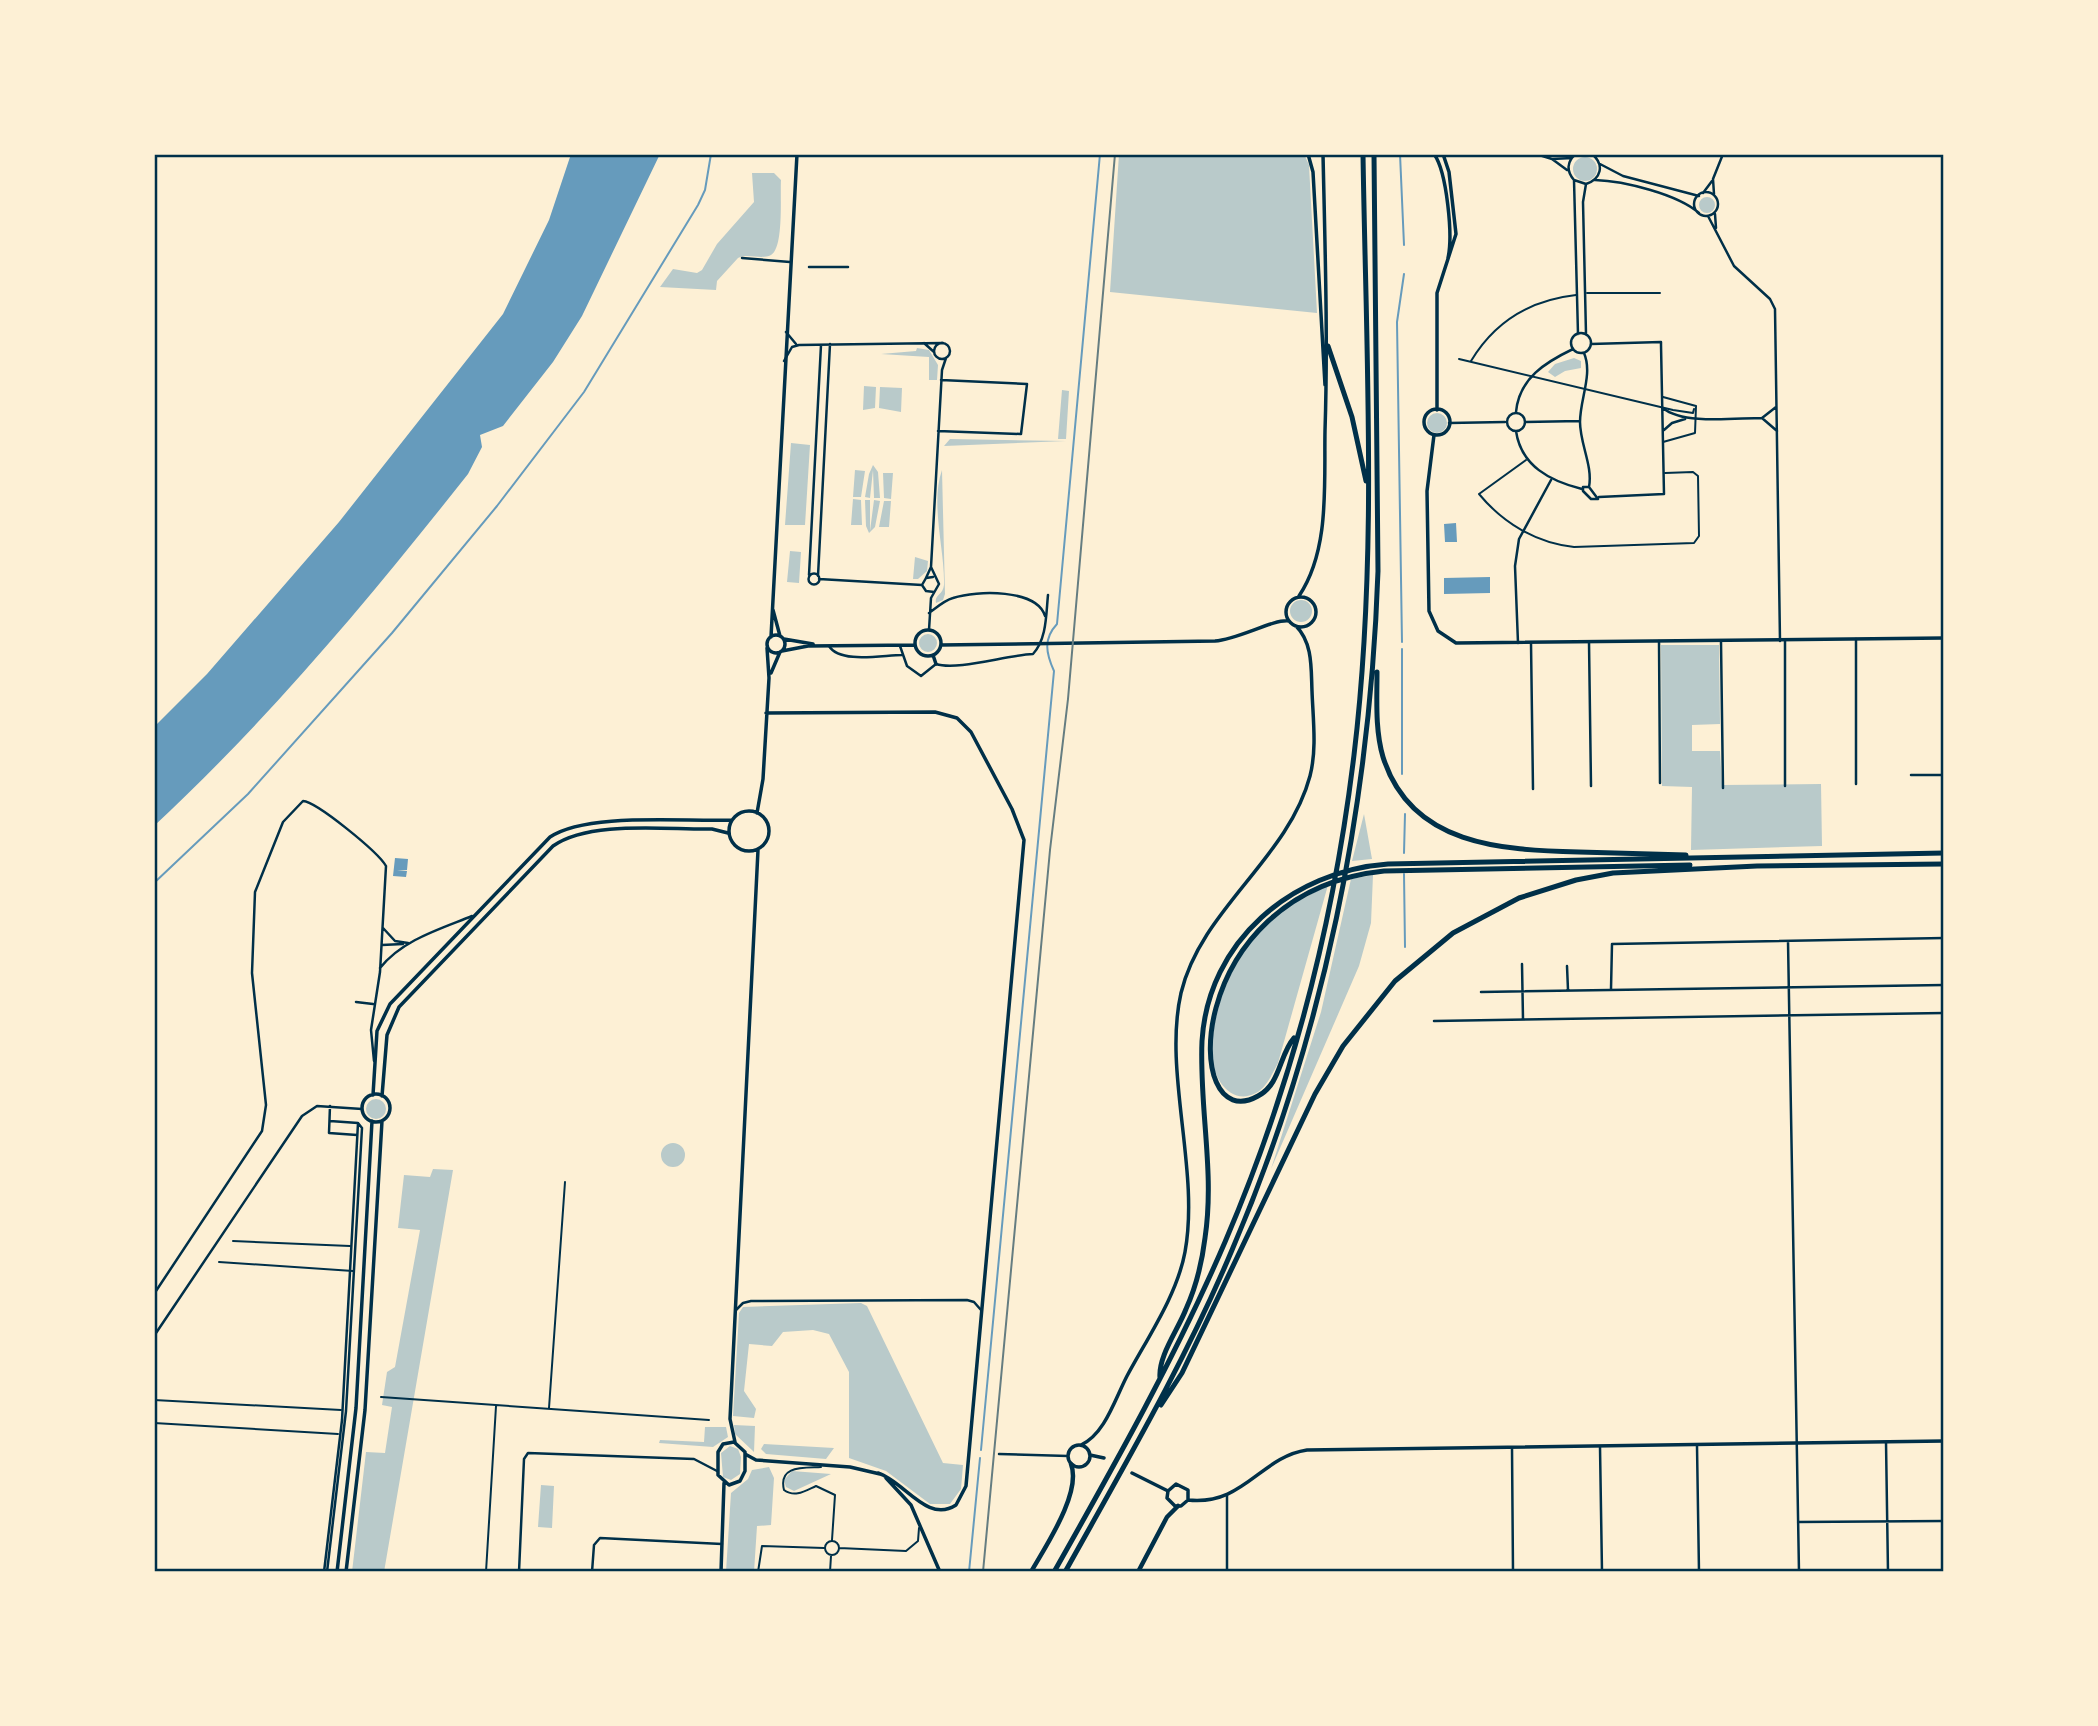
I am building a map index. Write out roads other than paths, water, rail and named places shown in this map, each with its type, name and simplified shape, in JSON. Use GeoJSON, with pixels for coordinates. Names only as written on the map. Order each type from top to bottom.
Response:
{"type":"FeatureCollection","features":[{"type":"Feature","properties":{"kind":"highway"},"geometry":{"type":"LineString","coordinates":[[1055,1572],[1161,1379],[1243,1198],[1297,1035],[1334,887],[1354,754],[1365,627],[1368,496],[1363,154]]}},
{"type":"Feature","properties":{"kind":"highway"},"geometry":{"type":"LineString","coordinates":[[1374,155],[1378,559],[1376,635],[1378,730],[1384,761],[1412,804],[1445,831],[1474,842],[1520,851],[1755,856]]}},
{"type":"Feature","properties":{"kind":"highway"},"geometry":{"type":"LineString","coordinates":[[1328,346],[1355,427],[1368,496]]}},
{"type":"Feature","properties":{"kind":"highway"},"geometry":{"type":"LineString","coordinates":[[1065,1572],[1191,1340],[1240,1233],[1273,1143],[1307,1036],[1347,872],[1366,747],[1376,635]]}},
{"type":"Feature","properties":{"kind":"highway"},"geometry":{"type":"LineString","coordinates":[[1161,1379],[1163,1362],[1192,1295],[1205,1240],[1208,1172],[1202,1044],[1206,1012],[1230,954],[1257,920],[1291,893],[1320,878],[1376,865],[1944,853]]}},
{"type":"Feature","properties":{"kind":"highway"},"geometry":{"type":"LineString","coordinates":[[1297,1035],[1287,1048],[1280,1070],[1266,1091],[1245,1101],[1228,1096],[1215,1083],[1209,1062],[1218,986],[1241,950],[1267,920],[1294,900],[1330,882],[1384,871],[1944,864]]}},
{"type":"Feature","properties":{"kind":"highway"},"geometry":{"type":"LineString","coordinates":[[1147,1425],[1182,1373],[1332,1063],[1367,1012],[1409,967],[1453,933],[1487,913],[1555,886],[1613,873],[1756,866]]}},
{"type":"Feature","properties":{"kind":"highway"},"geometry":{"type":"LineString","coordinates":[[1031,1572],[1069,1496],[1074,1477],[1071,1464]]}},
{"type":"Feature","properties":{"kind":"highway"},"geometry":{"type":"LineString","coordinates":[[1138,1572],[1167,1517],[1178,1506]]}},
{"type":"Feature","properties":{"kind":"street"},"geometry":{"type":"LineString","coordinates":[[757,813],[763,779],[769,678],[767,648],[771,636],[784,361],[798,154]]}},
{"type":"Feature","properties":{"kind":"street"},"geometry":{"type":"LineString","coordinates":[[1308,154],[1313,172],[1326,390]]}},
{"type":"Feature","properties":{"kind":"street"},"geometry":{"type":"LineString","coordinates":[[933,655],[941,645],[1228,640],[1253,633],[1274,621],[1291,600],[1299,596],[1312,574],[1320,531],[1328,346],[1323,154]]}},
{"type":"Feature","properties":{"kind":"street"},"geometry":{"type":"LineString","coordinates":[[1434,154],[1443,181],[1450,243],[1446,265]]}},
{"type":"Feature","properties":{"kind":"street"},"geometry":{"type":"LineString","coordinates":[[1437,410],[1436,298],[1456,234],[1451,180],[1443,154]]}},
{"type":"Feature","properties":{"kind":"street"},"geometry":{"type":"LineString","coordinates":[[1536,154],[1552,159],[1568,171],[1573,180],[1578,334]]}},
{"type":"Feature","properties":{"kind":"street"},"geometry":{"type":"LineString","coordinates":[[1699,213],[1695,202],[1713,178],[1722,156],[1714,154]]}},
{"type":"Feature","properties":{"kind":"street"},"geometry":{"type":"LineString","coordinates":[[1552,159],[1574,155]]}},
{"type":"Feature","properties":{"kind":"street"},"geometry":{"type":"LineString","coordinates":[[1568,171],[1574,155]]}},
{"type":"Feature","properties":{"kind":"street"},"geometry":{"type":"LineString","coordinates":[[1594,155],[1600,164],[1623,176],[1715,197]]}},
{"type":"Feature","properties":{"kind":"street"},"geometry":{"type":"LineString","coordinates":[[1595,180],[1600,164]]}},
{"type":"Feature","properties":{"kind":"street"},"geometry":{"type":"LineString","coordinates":[[1713,178],[1718,206],[1715,212],[1717,232]]}},
{"type":"Feature","properties":{"kind":"street"},"geometry":{"type":"LineString","coordinates":[[1573,180],[1586,184],[1595,180],[1634,186],[1687,204],[1708,216],[1734,267],[1773,304],[1786,786]]}},
{"type":"Feature","properties":{"kind":"street"},"geometry":{"type":"LineString","coordinates":[[1586,184],[1583,202],[1586,334],[1591,344]]}},
{"type":"Feature","properties":{"kind":"street"},"geometry":{"type":"LineString","coordinates":[[1708,216],[1715,212]]}},
{"type":"Feature","properties":{"kind":"street"},"geometry":{"type":"LineString","coordinates":[[742,258],[790,261]]}},
{"type":"Feature","properties":{"kind":"street"},"geometry":{"type":"LineString","coordinates":[[809,267],[848,267]]}},
{"type":"Feature","properties":{"kind":"street"},"geometry":{"type":"LineString","coordinates":[[1586,293],[1660,293]]}},
{"type":"Feature","properties":{"kind":"street"},"geometry":{"type":"LineString","coordinates":[[1471,362],[1488,337],[1510,317],[1536,304],[1576,295]]}},
{"type":"Feature","properties":{"kind":"street"},"geometry":{"type":"LineString","coordinates":[[1322,299],[1327,311]]}},
{"type":"Feature","properties":{"kind":"street"},"geometry":{"type":"LineString","coordinates":[[786,332],[792,342],[799,345]]}},
{"type":"Feature","properties":{"kind":"street"},"geometry":{"type":"LineString","coordinates":[[1573,349],[1572,340],[1578,334],[1586,334]]}},
{"type":"Feature","properties":{"kind":"street"},"geometry":{"type":"LineString","coordinates":[[784,361],[792,347],[799,345],[921,342],[943,343],[950,349],[941,380],[931,567],[922,585]]}},
{"type":"Feature","properties":{"kind":"street"},"geometry":{"type":"LineString","coordinates":[[921,342],[929,345],[942,370]]}},
{"type":"Feature","properties":{"kind":"street"},"geometry":{"type":"LineString","coordinates":[[1516,431],[1527,459],[1551,480],[1582,489],[1591,499],[1597,501],[1599,497],[1664,494],[1661,342],[1591,344],[1584,352]]}},
{"type":"Feature","properties":{"kind":"street"},"geometry":{"type":"LineString","coordinates":[[934,353],[936,346],[943,343]]}},
{"type":"Feature","properties":{"kind":"street"},"geometry":{"type":"LineString","coordinates":[[821,345],[809,575],[811,584],[817,583],[819,577],[830,344]]}},
{"type":"Feature","properties":{"kind":"street"},"geometry":{"type":"LineString","coordinates":[[1516,412],[1518,400],[1532,376],[1547,362],[1573,349],[1584,352]]}},
{"type":"Feature","properties":{"kind":"street"},"geometry":{"type":"LineString","coordinates":[[1584,352],[1588,367],[1580,421],[1581,442],[1591,476],[1589,487]]}},
{"type":"Feature","properties":{"kind":"street"},"geometry":{"type":"LineString","coordinates":[[937,357],[946,358]]}},
{"type":"Feature","properties":{"kind":"street"},"geometry":{"type":"LineString","coordinates":[[1459,359],[1662,407],[1693,413],[1694,409]]}},
{"type":"Feature","properties":{"kind":"street"},"geometry":{"type":"LineString","coordinates":[[938,431],[1021,434],[1027,384],[941,380]]}},
{"type":"Feature","properties":{"kind":"street"},"geometry":{"type":"LineString","coordinates":[[1662,397],[1696,406],[1698,418],[1695,433],[1663,442]]}},
{"type":"Feature","properties":{"kind":"street"},"geometry":{"type":"LineString","coordinates":[[1662,407],[1671,414],[1689,418],[1762,418],[1777,405]]}},
{"type":"Feature","properties":{"kind":"street"},"geometry":{"type":"LineString","coordinates":[[1437,410],[1447,415],[1449,423],[1446,431],[1434,435],[1427,431],[1424,423],[1429,412],[1437,410]]}},
{"type":"Feature","properties":{"kind":"street"},"geometry":{"type":"LineString","coordinates":[[1516,412],[1523,416],[1525,422],[1523,427],[1516,431],[1509,429],[1506,422],[1508,416],[1516,412]]}},
{"type":"Feature","properties":{"kind":"street"},"geometry":{"type":"LineString","coordinates":[[1662,417],[1671,414]]}},
{"type":"Feature","properties":{"kind":"street"},"geometry":{"type":"LineString","coordinates":[[1662,423],[1689,418]]}},
{"type":"Feature","properties":{"kind":"street"},"geometry":{"type":"LineString","coordinates":[[1762,418],[1777,431]]}},
{"type":"Feature","properties":{"kind":"street"},"geometry":{"type":"LineString","coordinates":[[1525,422],[1580,421]]}},
{"type":"Feature","properties":{"kind":"street"},"geometry":{"type":"LineString","coordinates":[[1449,423],[1506,422]]}},
{"type":"Feature","properties":{"kind":"street"},"geometry":{"type":"LineString","coordinates":[[1663,432],[1672,423]]}},
{"type":"Feature","properties":{"kind":"street"},"geometry":{"type":"LineString","coordinates":[[1434,435],[1427,497],[1432,621],[1443,636],[1457,643],[1944,638]]}},
{"type":"Feature","properties":{"kind":"street"},"geometry":{"type":"LineString","coordinates":[[816,439],[825,440]]}},
{"type":"Feature","properties":{"kind":"street"},"geometry":{"type":"LineString","coordinates":[[815,446],[824,447]]}},
{"type":"Feature","properties":{"kind":"street"},"geometry":{"type":"LineString","coordinates":[[1527,459],[1479,494],[1500,516],[1523,531],[1544,540],[1574,547],[1691,545],[1699,536],[1698,476],[1693,472],[1663,473]]}},
{"type":"Feature","properties":{"kind":"street"},"geometry":{"type":"LineString","coordinates":[[1518,643],[1515,566],[1523,531],[1551,480]]}},
{"type":"Feature","properties":{"kind":"street"},"geometry":{"type":"LineString","coordinates":[[1582,489],[1589,487]]}},
{"type":"Feature","properties":{"kind":"street"},"geometry":{"type":"LineString","coordinates":[[1589,487],[1599,497]]}},
{"type":"Feature","properties":{"kind":"street"},"geometry":{"type":"LineString","coordinates":[[929,630],[930,603],[939,584],[931,567]]}},
{"type":"Feature","properties":{"kind":"street"},"geometry":{"type":"LineString","coordinates":[[809,575],[922,585]]}},
{"type":"Feature","properties":{"kind":"street"},"geometry":{"type":"LineString","coordinates":[[926,578],[934,578]]}},
{"type":"Feature","properties":{"kind":"street"},"geometry":{"type":"LineString","coordinates":[[922,585],[930,603]]}},
{"type":"Feature","properties":{"kind":"street"},"geometry":{"type":"LineString","coordinates":[[926,591],[934,592]]}},
{"type":"Feature","properties":{"kind":"street"},"geometry":{"type":"LineString","coordinates":[[936,664],[953,667],[1006,655],[1033,654],[1039,647],[1046,620],[1048,594]]}},
{"type":"Feature","properties":{"kind":"street"},"geometry":{"type":"LineString","coordinates":[[929,612],[951,596],[1029,598],[1042,608],[1046,620]]}},
{"type":"Feature","properties":{"kind":"street"},"geometry":{"type":"LineString","coordinates":[[1296,626],[1311,624],[1317,610],[1313,601],[1299,596]]}},
{"type":"Feature","properties":{"kind":"street"},"geometry":{"type":"LineString","coordinates":[[769,678],[781,651],[782,638],[772,604]]}},
{"type":"Feature","properties":{"kind":"street"},"geometry":{"type":"LineString","coordinates":[[1286,608],[1289,621]]}},
{"type":"Feature","properties":{"kind":"street"},"geometry":{"type":"LineString","coordinates":[[1090,1455],[1088,1462],[1082,1467],[1071,1464],[1068,1456],[1073,1447],[1081,1445],[1102,1424],[1165,1303],[1182,1262],[1188,1227],[1188,1193],[1177,1035],[1179,1003],[1186,976],[1197,952],[1286,828],[1308,782],[1314,740],[1307,640],[1289,621],[1274,621]]}},
{"type":"Feature","properties":{"kind":"street"},"geometry":{"type":"LineString","coordinates":[[915,645],[918,634],[929,630],[937,633],[941,645]]}},
{"type":"Feature","properties":{"kind":"street"},"geometry":{"type":"LineString","coordinates":[[771,636],[818,646]]}},
{"type":"Feature","properties":{"kind":"street"},"geometry":{"type":"LineString","coordinates":[[1856,784],[1857,639]]}},
{"type":"Feature","properties":{"kind":"street"},"geometry":{"type":"LineString","coordinates":[[1659,641],[1660,783]]}},
{"type":"Feature","properties":{"kind":"street"},"geometry":{"type":"LineString","coordinates":[[1589,642],[1591,786]]}},
{"type":"Feature","properties":{"kind":"street"},"geometry":{"type":"LineString","coordinates":[[1721,642],[1723,788]]}},
{"type":"Feature","properties":{"kind":"street"},"geometry":{"type":"LineString","coordinates":[[1531,643],[1533,789]]}},
{"type":"Feature","properties":{"kind":"street"},"geometry":{"type":"LineString","coordinates":[[900,645],[910,670],[919,676],[929,673],[936,664]]}},
{"type":"Feature","properties":{"kind":"street"},"geometry":{"type":"LineString","coordinates":[[767,648],[773,653],[818,646],[915,645]]}},
{"type":"Feature","properties":{"kind":"street"},"geometry":{"type":"LineString","coordinates":[[915,645],[922,654],[933,655]]}},
{"type":"Feature","properties":{"kind":"street"},"geometry":{"type":"LineString","coordinates":[[829,646],[841,655],[902,655]]}},
{"type":"Feature","properties":{"kind":"street"},"geometry":{"type":"LineString","coordinates":[[933,655],[936,664]]}},
{"type":"Feature","properties":{"kind":"street"},"geometry":{"type":"LineString","coordinates":[[373,1095],[377,1031],[388,1007],[543,843],[569,826],[605,821],[732,820],[746,811],[757,813],[769,827],[767,840],[758,850],[730,1422],[735,1442],[745,1454],[756,1460],[878,1473],[893,1479],[933,1510],[949,1509],[961,1500],[967,1482],[1024,845],[1022,830],[973,735],[950,715],[935,712],[766,713]]}},
{"type":"Feature","properties":{"kind":"street"},"geometry":{"type":"LineString","coordinates":[[1911,775],[1944,775]]}},
{"type":"Feature","properties":{"kind":"street"},"geometry":{"type":"LineString","coordinates":[[154,1294],[262,1131],[266,1105],[251,973],[255,890],[289,815],[301,802],[312,804],[384,862],[382,945],[370,1045],[375,1064]]}},
{"type":"Feature","properties":{"kind":"street"},"geometry":{"type":"LineString","coordinates":[[728,833],[732,820]]}},
{"type":"Feature","properties":{"kind":"street"},"geometry":{"type":"LineString","coordinates":[[382,1096],[387,1035],[399,1007],[551,847],[570,836],[593,831],[712,829],[728,833],[739,849],[758,850]]}},
{"type":"Feature","properties":{"kind":"street"},"geometry":{"type":"LineString","coordinates":[[380,968],[393,954],[410,943],[472,916]]}},
{"type":"Feature","properties":{"kind":"street"},"geometry":{"type":"LineString","coordinates":[[383,928],[395,941],[410,943]]}},
{"type":"Feature","properties":{"kind":"street"},"geometry":{"type":"LineString","coordinates":[[1611,989],[1612,944],[1944,938]]}},
{"type":"Feature","properties":{"kind":"street"},"geometry":{"type":"LineString","coordinates":[[1788,941],[1799,1572]]}},
{"type":"Feature","properties":{"kind":"street"},"geometry":{"type":"LineString","coordinates":[[382,945],[410,943]]}},
{"type":"Feature","properties":{"kind":"street"},"geometry":{"type":"LineString","coordinates":[[1522,964],[1523,1019]]}},
{"type":"Feature","properties":{"kind":"street"},"geometry":{"type":"LineString","coordinates":[[1567,966],[1568,990]]}},
{"type":"Feature","properties":{"kind":"street"},"geometry":{"type":"LineString","coordinates":[[1481,992],[1944,985]]}},
{"type":"Feature","properties":{"kind":"street"},"geometry":{"type":"LineString","coordinates":[[356,1002],[373,1004]]}},
{"type":"Feature","properties":{"kind":"street"},"geometry":{"type":"LineString","coordinates":[[1434,1021],[1944,1013]]}},
{"type":"Feature","properties":{"kind":"street"},"geometry":{"type":"LineString","coordinates":[[346,1572],[365,1410],[382,1121],[390,1110],[388,1102],[382,1096],[373,1095],[365,1100],[362,1109]]}},
{"type":"Feature","properties":{"kind":"street"},"geometry":{"type":"LineString","coordinates":[[154,1336],[302,1116],[317,1106],[362,1109],[372,1121],[355,1422],[337,1572]]}},
{"type":"Feature","properties":{"kind":"street"},"geometry":{"type":"LineString","coordinates":[[330,1106],[329,1133],[357,1135]]}},
{"type":"Feature","properties":{"kind":"street"},"geometry":{"type":"LineString","coordinates":[[330,1121],[358,1123],[362,1128],[353,1246]]}},
{"type":"Feature","properties":{"kind":"street"},"geometry":{"type":"LineString","coordinates":[[372,1121],[382,1121]]}},
{"type":"Feature","properties":{"kind":"street"},"geometry":{"type":"LineString","coordinates":[[325,1572],[344,1411],[358,1123]]}},
{"type":"Feature","properties":{"kind":"street"},"geometry":{"type":"LineString","coordinates":[[549,1408],[565,1182]]}},
{"type":"Feature","properties":{"kind":"street"},"geometry":{"type":"LineString","coordinates":[[233,1241],[353,1246]]}},
{"type":"Feature","properties":{"kind":"street"},"geometry":{"type":"LineString","coordinates":[[219,1262],[352,1271]]}},
{"type":"Feature","properties":{"kind":"street"},"geometry":{"type":"LineString","coordinates":[[735,1313],[742,1304],[749,1301],[967,1300],[976,1303],[982,1313]]}},
{"type":"Feature","properties":{"kind":"street"},"geometry":{"type":"LineString","coordinates":[[381,1396],[709,1420]]}},
{"type":"Feature","properties":{"kind":"street"},"geometry":{"type":"LineString","coordinates":[[154,1400],[344,1411]]}},
{"type":"Feature","properties":{"kind":"street"},"geometry":{"type":"LineString","coordinates":[[486,1572],[496,1405]]}},
{"type":"Feature","properties":{"kind":"street"},"geometry":{"type":"LineString","coordinates":[[154,1423],[342,1434]]}},
{"type":"Feature","properties":{"kind":"street"},"geometry":{"type":"LineString","coordinates":[[1168,1491],[1169,1501],[1178,1506],[1188,1500],[1205,1501],[1227,1496],[1278,1461],[1299,1452],[1944,1441]]}},
{"type":"Feature","properties":{"kind":"street"},"geometry":{"type":"LineString","coordinates":[[717,1471],[721,1446],[735,1442]]}},
{"type":"Feature","properties":{"kind":"street"},"geometry":{"type":"LineString","coordinates":[[1886,1442],[1888,1572]]}},
{"type":"Feature","properties":{"kind":"street"},"geometry":{"type":"LineString","coordinates":[[1081,1445],[1090,1455],[1104,1458]]}},
{"type":"Feature","properties":{"kind":"street"},"geometry":{"type":"LineString","coordinates":[[1697,1446],[1699,1572]]}},
{"type":"Feature","properties":{"kind":"street"},"geometry":{"type":"LineString","coordinates":[[1600,1447],[1602,1572]]}},
{"type":"Feature","properties":{"kind":"street"},"geometry":{"type":"LineString","coordinates":[[1512,1448],[1513,1572]]}},
{"type":"Feature","properties":{"kind":"street"},"geometry":{"type":"LineString","coordinates":[[519,1572],[524,1458],[528,1452],[683,1458],[705,1462],[717,1471],[724,1483],[721,1572]]}},
{"type":"Feature","properties":{"kind":"street"},"geometry":{"type":"LineString","coordinates":[[724,1483],[732,1485],[742,1478],[745,1454]]}},
{"type":"Feature","properties":{"kind":"street"},"geometry":{"type":"LineString","coordinates":[[999,1454],[1068,1456]]}},
{"type":"Feature","properties":{"kind":"street"},"geometry":{"type":"LineString","coordinates":[[824,1548],[832,1540],[835,1495],[816,1486],[801,1493],[790,1493],[784,1490],[783,1484],[786,1474],[791,1470],[829,1466]]}},
{"type":"Feature","properties":{"kind":"street"},"geometry":{"type":"LineString","coordinates":[[878,1473],[903,1493],[919,1521],[940,1572]]}},
{"type":"Feature","properties":{"kind":"street"},"geometry":{"type":"LineString","coordinates":[[1132,1473],[1168,1491]]}},
{"type":"Feature","properties":{"kind":"street"},"geometry":{"type":"LineString","coordinates":[[1168,1491],[1176,1484],[1183,1485],[1188,1490],[1188,1500]]}},
{"type":"Feature","properties":{"kind":"street"},"geometry":{"type":"LineString","coordinates":[[1227,1496],[1227,1572]]}},
{"type":"Feature","properties":{"kind":"street"},"geometry":{"type":"LineString","coordinates":[[830,1572],[831,1555],[839,1548],[906,1552],[918,1541],[919,1521]]}},
{"type":"Feature","properties":{"kind":"street"},"geometry":{"type":"LineString","coordinates":[[1798,1522],[1944,1521]]}},
{"type":"Feature","properties":{"kind":"street"},"geometry":{"type":"LineString","coordinates":[[592,1572],[594,1545],[600,1538],[722,1544]]}},
{"type":"Feature","properties":{"kind":"street"},"geometry":{"type":"LineString","coordinates":[[832,1540],[839,1548]]}},
{"type":"Feature","properties":{"kind":"street"},"geometry":{"type":"LineString","coordinates":[[758,1572],[762,1546],[824,1548],[831,1555]]}},
{"type":"Feature","properties":{"kind":"street"},"geometry":{"type":"LineString","coordinates":[[1862,1572],[1944,1571]]}},
{"type":"Feature","properties":{"kind":"water"},"geometry":{"type":"Polygon","coordinates":[[[571,154],[660,154],[582,316],[553,362],[503,426],[480,435],[482,447],[468,474],[394,566],[278,700],[154,826],[154,727],[207,674],[339,522],[503,314],[549,220],[571,154]]]}},
{"type":"Feature","properties":{"kind":"water"},"geometry":{"type":"Polygon","coordinates":[[[1456,523],[1457,542],[1445,542],[1444,524],[1456,523]]]}},
{"type":"Feature","properties":{"kind":"water"},"geometry":{"type":"Polygon","coordinates":[[[1490,577],[1490,593],[1444,594],[1444,578],[1490,577]]]}},
{"type":"Feature","properties":{"kind":"water"},"geometry":{"type":"Polygon","coordinates":[[[395,858],[408,859],[407,870],[397,870],[407,871],[406,877],[393,876],[395,858]]]}},
{"type":"Feature","properties":{"kind":"waterway"},"geometry":{"type":"LineString","coordinates":[[154,883],[248,794],[392,633],[497,506],[584,392],[698,205],[705,190],[711,154]]}},
{"type":"Feature","properties":{"kind":"waterway"},"geometry":{"type":"LineString","coordinates":[[981,1450],[1054,671],[1047,646],[1057,624],[1100,154]]}},
{"type":"Feature","properties":{"kind":"waterway"},"geometry":{"type":"LineString","coordinates":[[1400,154],[1404,245]]}},
{"type":"Feature","properties":{"kind":"waterway"},"geometry":{"type":"LineString","coordinates":[[1402,642],[1397,322],[1404,274]]}},
{"type":"Feature","properties":{"kind":"waterway"},"geometry":{"type":"LineString","coordinates":[[1402,649],[1402,774]]}},
{"type":"Feature","properties":{"kind":"waterway"},"geometry":{"type":"LineString","coordinates":[[1404,853],[1405,814]]}},
{"type":"Feature","properties":{"kind":"waterway"},"geometry":{"type":"LineString","coordinates":[[1404,874],[1405,947]]}},
{"type":"Feature","properties":{"kind":"waterway"},"geometry":{"type":"LineString","coordinates":[[969,1572],[980,1458]]}},
{"type":"Feature","properties":{"kind":"railway"},"geometry":{"type":"LineString","coordinates":[[983,1572],[1050,850],[1068,699],[1115,154]]}}]}
